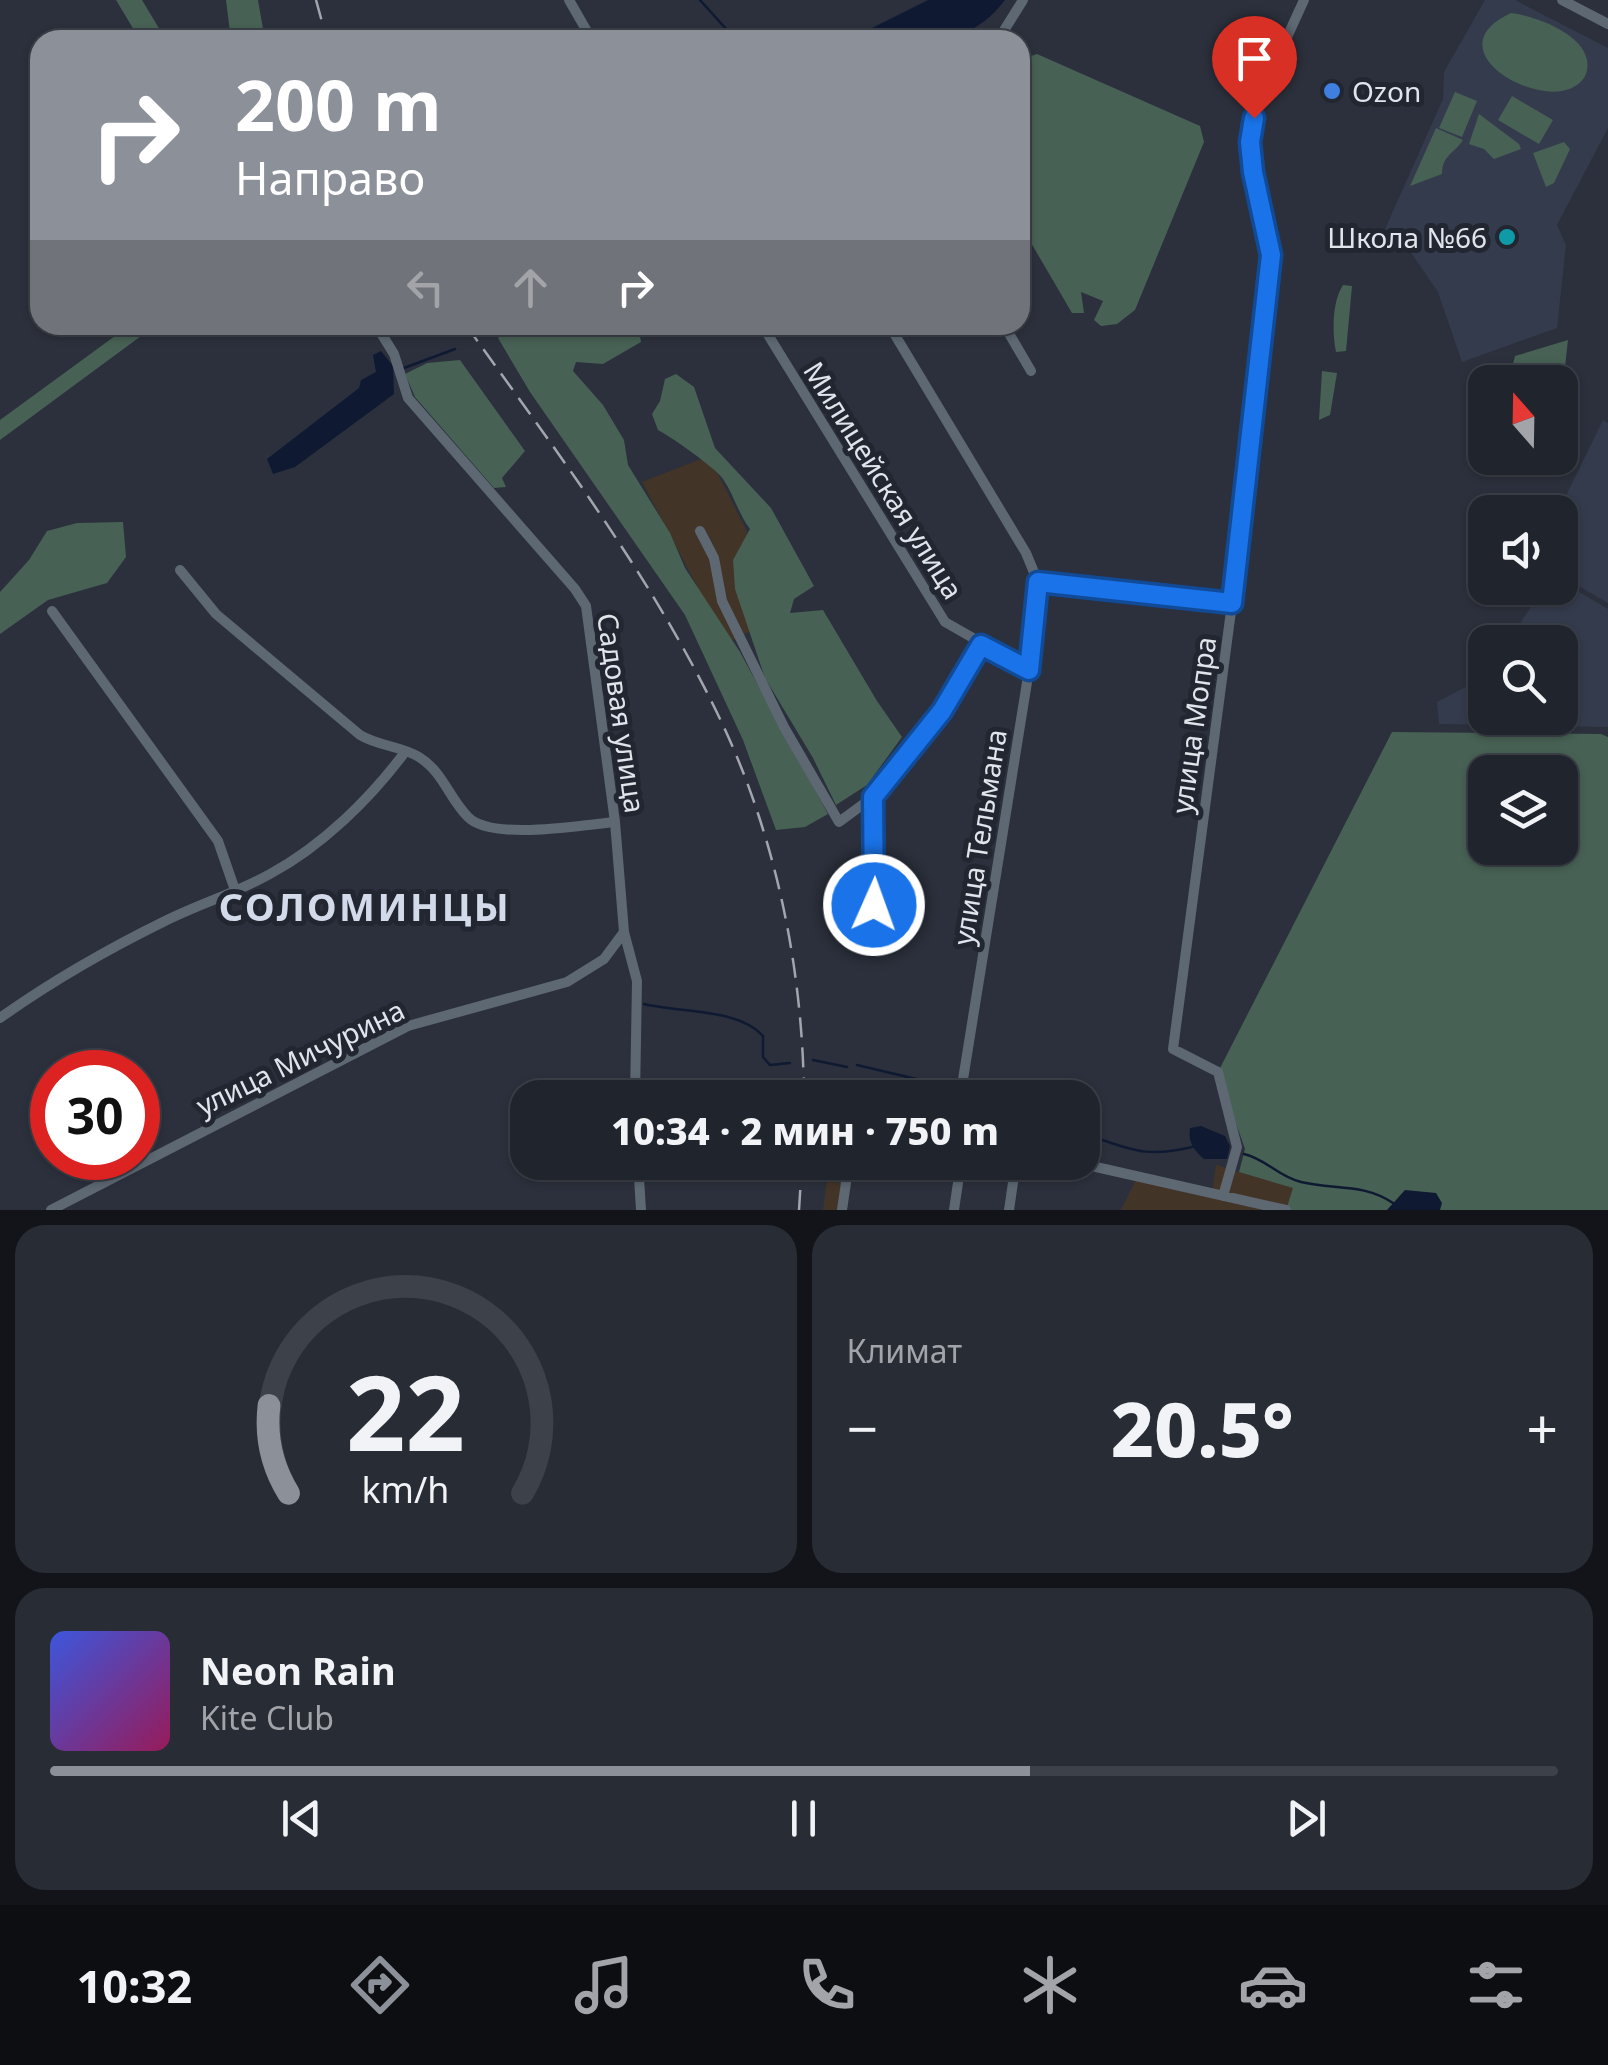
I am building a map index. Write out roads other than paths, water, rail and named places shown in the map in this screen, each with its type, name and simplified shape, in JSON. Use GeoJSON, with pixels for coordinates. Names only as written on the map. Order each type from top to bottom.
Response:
{"type":"FeatureCollection","features":[{"type":"Feature","properties":{"kind":"street"},"geometry":{"type":"LineString","coordinates":[[569,0],[586,30]]}},
{"type":"Feature","properties":{"kind":"street"},"geometry":{"type":"LineString","coordinates":[[1004,30],[1024,0]]}},
{"type":"Feature","properties":{"kind":"street","name":"улица Мопра"},"geometry":{"type":"LineString","coordinates":[[1224,1196],[1237,1148],[1218,1072],[1172,1049],[1232,603],[1271,255],[1253,172],[1251,132],[1262,92],[1304,0]]}},
{"type":"Feature","properties":{"kind":"street"},"geometry":{"type":"LineString","coordinates":[[1562,0],[1608,24]]}},
{"type":"Feature","properties":{"kind":"street","name":"Садовая улица"},"geometry":{"type":"LineString","coordinates":[[382,335],[394,354],[408,398],[576,589],[586,606],[615,822],[624,932],[637,981],[635,1080]]}},
{"type":"Feature","properties":{"kind":"street","name":"Милицейская улица"},"geometry":{"type":"LineString","coordinates":[[768,335],[945,622],[1029,670]]}},
{"type":"Feature","properties":{"kind":"street"},"geometry":{"type":"LineString","coordinates":[[895,335],[1026,553],[1038,582],[1232,603]]}},
{"type":"Feature","properties":{"kind":"street"},"geometry":{"type":"LineString","coordinates":[[1010,335],[1031,371]]}},
{"type":"Feature","properties":{"kind":"street"},"geometry":{"type":"LineString","coordinates":[[700,531],[714,558],[722,601],[784,727],[838,822],[873,797],[933,725],[981,645]]}},
{"type":"Feature","properties":{"kind":"street"},"geometry":{"type":"LineString","coordinates":[[180,570],[216,614],[360,735],[376,745],[418,756],[445,781],[466,816],[479,826],[502,830],[615,822]]}},
{"type":"Feature","properties":{"kind":"street","name":"улица Тельмана"},"geometry":{"type":"LineString","coordinates":[[963,1080],[1029,670],[1038,582]]}},
{"type":"Feature","properties":{"kind":"street"},"geometry":{"type":"LineString","coordinates":[[52,611],[218,842],[235,890]]}},
{"type":"Feature","properties":{"kind":"street"},"geometry":{"type":"LineString","coordinates":[[0,1018],[96,957],[272,874],[328,834],[405,752]]}},
{"type":"Feature","properties":{"kind":"street"},"geometry":{"type":"LineString","coordinates":[[873,797],[874,905]]}},
{"type":"Feature","properties":{"kind":"street","name":"улица Мичурина"},"geometry":{"type":"LineString","coordinates":[[51,1210],[408,1026],[567,982],[604,959],[624,932]]}},
{"type":"Feature","properties":{"kind":"street"},"geometry":{"type":"LineString","coordinates":[[1100,1168],[1286,1210]]}},
{"type":"Feature","properties":{"kind":"street"},"geometry":{"type":"LineString","coordinates":[[639,1180],[641,1210]]}},
{"type":"Feature","properties":{"kind":"street"},"geometry":{"type":"LineString","coordinates":[[842,1210],[846,1180]]}},
{"type":"Feature","properties":{"kind":"street"},"geometry":{"type":"LineString","coordinates":[[954,1210],[958,1180]]}},
{"type":"Feature","properties":{"kind":"street"},"geometry":{"type":"LineString","coordinates":[[1009,1210],[1013,1180]]}},
{"type":"Feature","properties":{"kind":"waterway"},"geometry":{"type":"LineString","coordinates":[[700,0],[727,30]]}},
{"type":"Feature","properties":{"kind":"waterway"},"geometry":{"type":"LineString","coordinates":[[404,368],[455,349]]}},
{"type":"Feature","properties":{"kind":"waterway"},"geometry":{"type":"LineString","coordinates":[[644,1004],[739,1020],[763,1036],[763,1057],[770,1065],[790,1063]]}},
{"type":"Feature","properties":{"kind":"waterway"},"geometry":{"type":"LineString","coordinates":[[813,1060],[847,1067]]}},
{"type":"Feature","properties":{"kind":"waterway"},"geometry":{"type":"LineString","coordinates":[[857,1065],[917,1080]]}},
{"type":"Feature","properties":{"kind":"waterway"},"geometry":{"type":"LineString","coordinates":[[1100,1139],[1148,1152],[1192,1147]]}},
{"type":"Feature","properties":{"kind":"waterway"},"geometry":{"type":"LineString","coordinates":[[1244,1154],[1293,1180],[1359,1190],[1393,1203]]}},
{"type":"Feature","properties":{"kind":"railway"},"geometry":{"type":"LineString","coordinates":[[316,0],[324,30]]}},
{"type":"Feature","properties":{"kind":"railway"},"geometry":{"type":"LineString","coordinates":[[473,335],[635,567],[721,721],[757,811],[783,905],[798,1001],[803,1080]]}},
{"type":"Feature","properties":{"kind":"railway"},"geometry":{"type":"LineString","coordinates":[[799,1210],[801,1180]]}},
{"type":"Feature","properties":{"kind":"place","name":"Ozon"},"geometry":{"type":"Point","coordinates":[1332,91]}},
{"type":"Feature","properties":{"kind":"place","name":"Школа №66"},"geometry":{"type":"Point","coordinates":[1507,237]}},
{"type":"Feature","properties":{"kind":"district","name":"СОЛОМИНЦЫ"},"geometry":{"type":"Point","coordinates":[365,906]}}]}
